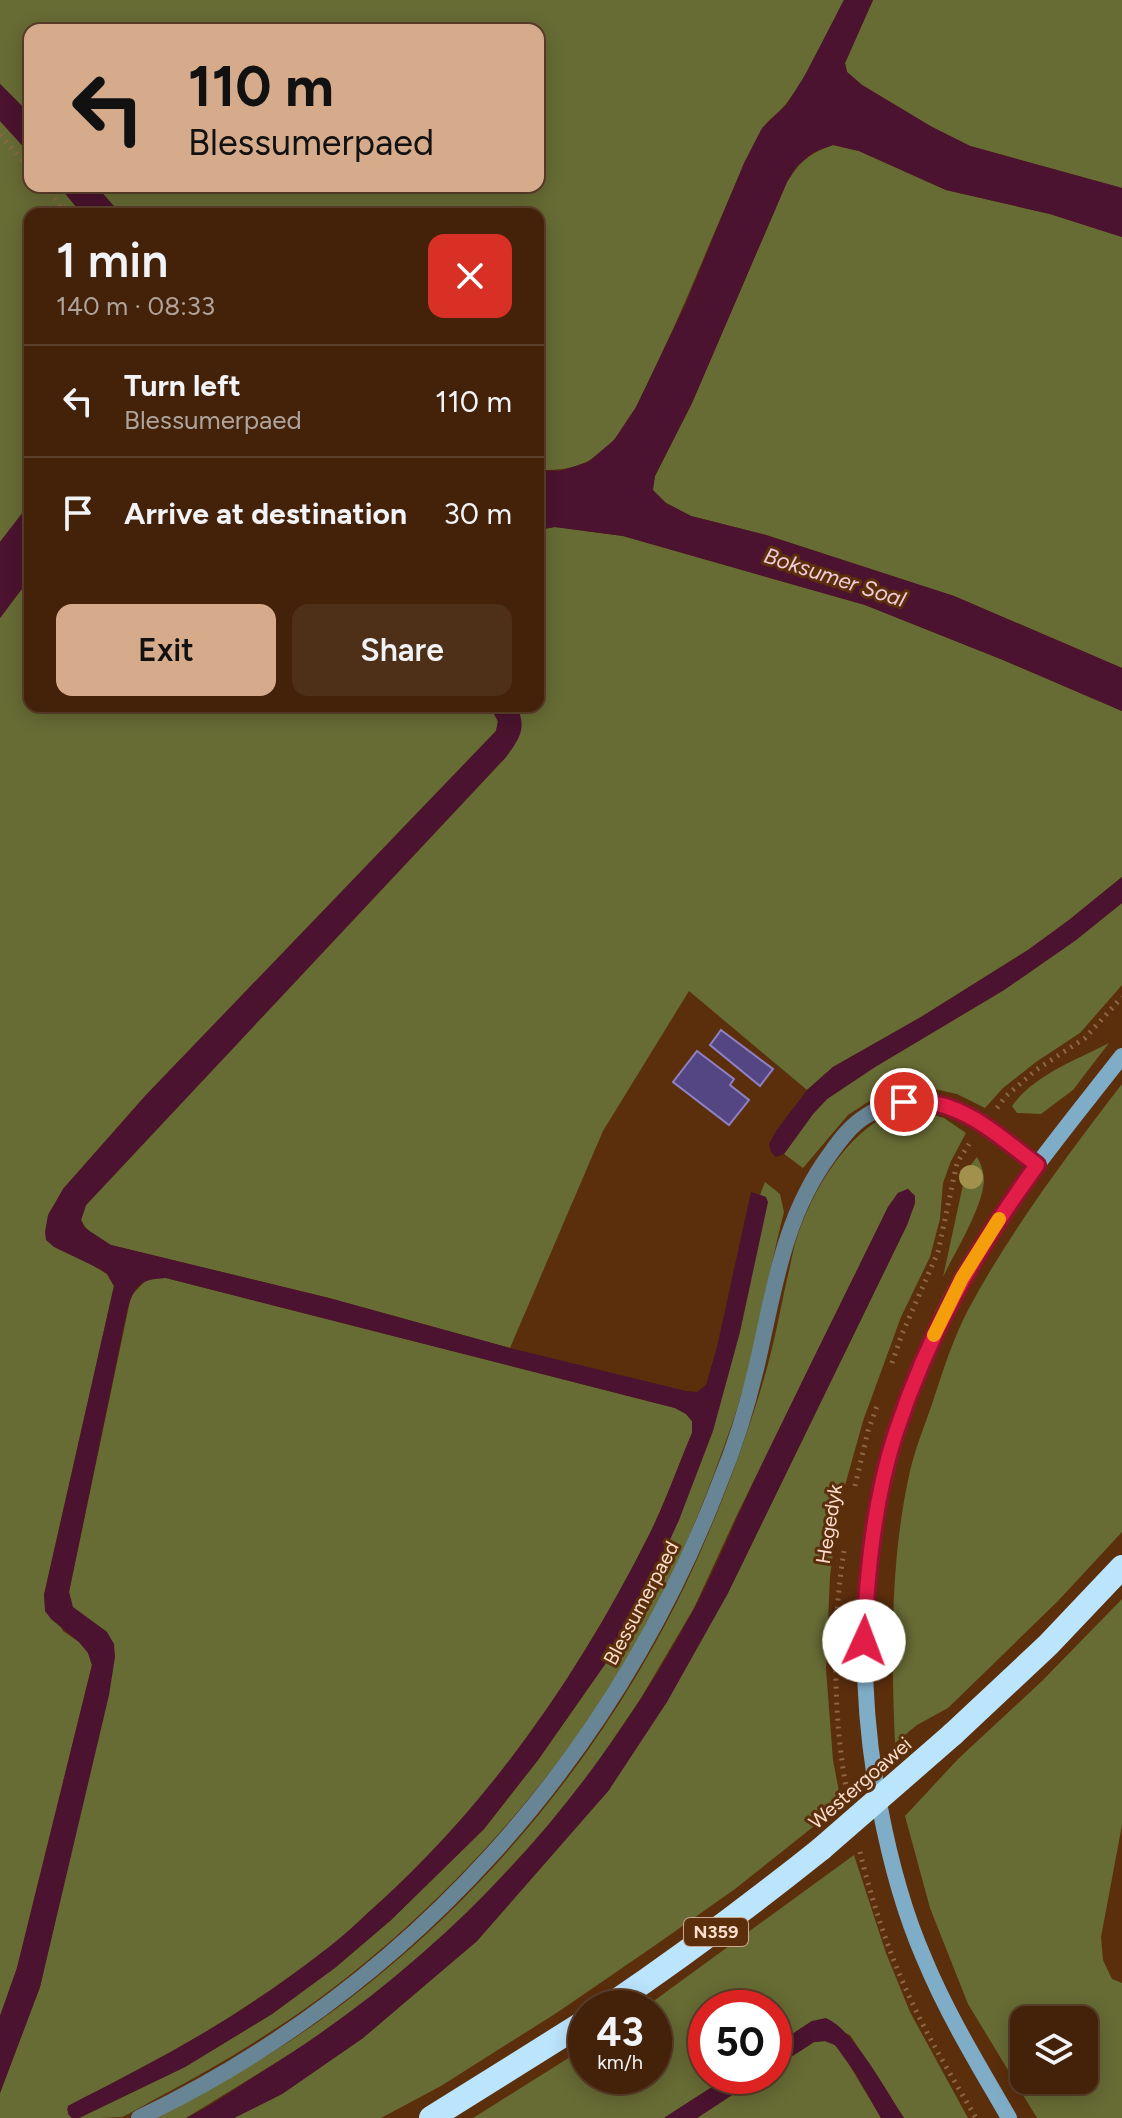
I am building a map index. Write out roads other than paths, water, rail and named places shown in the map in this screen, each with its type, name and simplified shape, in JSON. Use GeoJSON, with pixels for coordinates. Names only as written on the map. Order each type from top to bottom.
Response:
{"type":"FeatureCollection","features":[{"type":"Feature","properties":{"kind":"highway","name":"Westergoawei"},"geometry":{"type":"LineString","coordinates":[[633,1990],[693,1949],[821,1849],[953,1734],[1048,1645],[1122,1567]]}},
{"type":"Feature","properties":{"kind":"highway"},"geometry":{"type":"LineString","coordinates":[[431,2118],[568,2032]]}},
{"type":"Feature","properties":{"kind":"main road"},"geometry":{"type":"LineString","coordinates":[[1009,2118],[938,1990],[905,1909],[889,1854],[872,1763],[864,1680],[867,1588],[873,1534],[895,1436],[924,1358],[950,1302],[993,1229],[1037,1165],[1122,1056]]}},
{"type":"Feature","properties":{"kind":"street","name":"Blessumerpaed"},"geometry":{"type":"LineString","coordinates":[[139,2118],[206,2083],[286,2033],[381,1963],[482,1866],[520,1824],[575,1754],[628,1673],[686,1565],[736,1440],[793,1219],[805,1191],[845,1135],[866,1116],[885,1107],[904,1102],[927,1102],[946,1106],[982,1124],[1037,1165]]}},
{"type":"Feature","properties":{"kind":"water","name":"Boksumer Soal"},"geometry":{"type":"Polygon","coordinates":[[[844,0],[873,0],[845,63],[847,72],[862,85],[970,146],[1122,188],[1122,237],[1050,214],[946,190],[859,151],[833,145],[814,152],[797,166],[787,182],[692,403],[655,476],[653,490],[666,503],[691,516],[766,535],[954,596],[1122,668],[1122,711],[865,605],[623,536],[555,527],[544,529],[544,470],[560,471],[588,462],[614,440],[636,407],[686,303],[744,163],[762,128],[787,104],[844,0]]]}},
{"type":"Feature","properties":{"kind":"water"},"geometry":{"type":"Polygon","coordinates":[[[0,84],[24,108],[24,147],[0,121],[0,84]]]}},
{"type":"Feature","properties":{"kind":"water"},"geometry":{"type":"Polygon","coordinates":[[[64,192],[101,192],[116,208],[77,208],[64,192]]]}},
{"type":"Feature","properties":{"kind":"water"},"geometry":{"type":"Polygon","coordinates":[[[24,511],[24,586],[0,618],[0,542],[24,511]]]}},
{"type":"Feature","properties":{"kind":"water"},"geometry":{"type":"Polygon","coordinates":[[[493,712],[520,714],[522,727],[506,757],[86,1205],[81,1220],[85,1228],[111,1245],[329,1298],[510,1348],[697,1392],[706,1385],[717,1347],[751,1192],[766,1197],[768,1202],[740,1332],[713,1431],[679,1520],[646,1592],[608,1660],[538,1760],[484,1829],[391,1920],[336,1967],[272,2014],[185,2067],[79,2118],[72,2118],[68,2114],[68,2106],[222,2022],[329,1947],[381,1901],[461,1819],[532,1729],[595,1633],[650,1533],[692,1433],[692,1421],[675,1408],[166,1278],[150,1280],[139,1286],[132,1295],[127,1311],[69,1592],[73,1607],[107,1632],[114,1644],[109,1695],[40,1987],[0,2093],[0,2016],[17,1968],[92,1665],[88,1653],[79,1642],[45,1611],[44,1595],[114,1286],[100,1269],[46,1240],[48,1215],[63,1189],[146,1095],[496,731],[498,721],[493,712]]]}},
{"type":"Feature","properties":{"kind":"water"},"geometry":{"type":"Polygon","coordinates":[[[1122,877],[1122,903],[1076,940],[1004,990],[827,1099],[784,1154],[776,1157],[771,1152],[769,1144],[776,1131],[807,1090],[833,1067],[921,1017],[1028,950],[1122,877]]]}},
{"type":"Feature","properties":{"kind":"water"},"geometry":{"type":"Polygon","coordinates":[[[908,1189],[915,1196],[915,1203],[907,1225],[727,1595],[667,1702],[609,1790],[477,1941],[363,2038],[282,2094],[234,2118],[186,2118],[331,2026],[394,1977],[454,1925],[509,1869],[561,1809],[609,1746],[694,1609],[888,1207],[898,1193],[908,1189]]]}},
{"type":"Feature","properties":{"kind":"water"},"geometry":{"type":"Polygon","coordinates":[[[826,2018],[847,2035],[904,2118],[881,2118],[835,2045],[825,2041],[814,2042],[792,2056],[792,2034],[812,2021],[826,2018]]]}},
{"type":"Feature","properties":{"kind":"water"},"geometry":{"type":"Polygon","coordinates":[[[701,2094],[734,2094],[697,2118],[664,2118],[701,2094]]]}}]}
